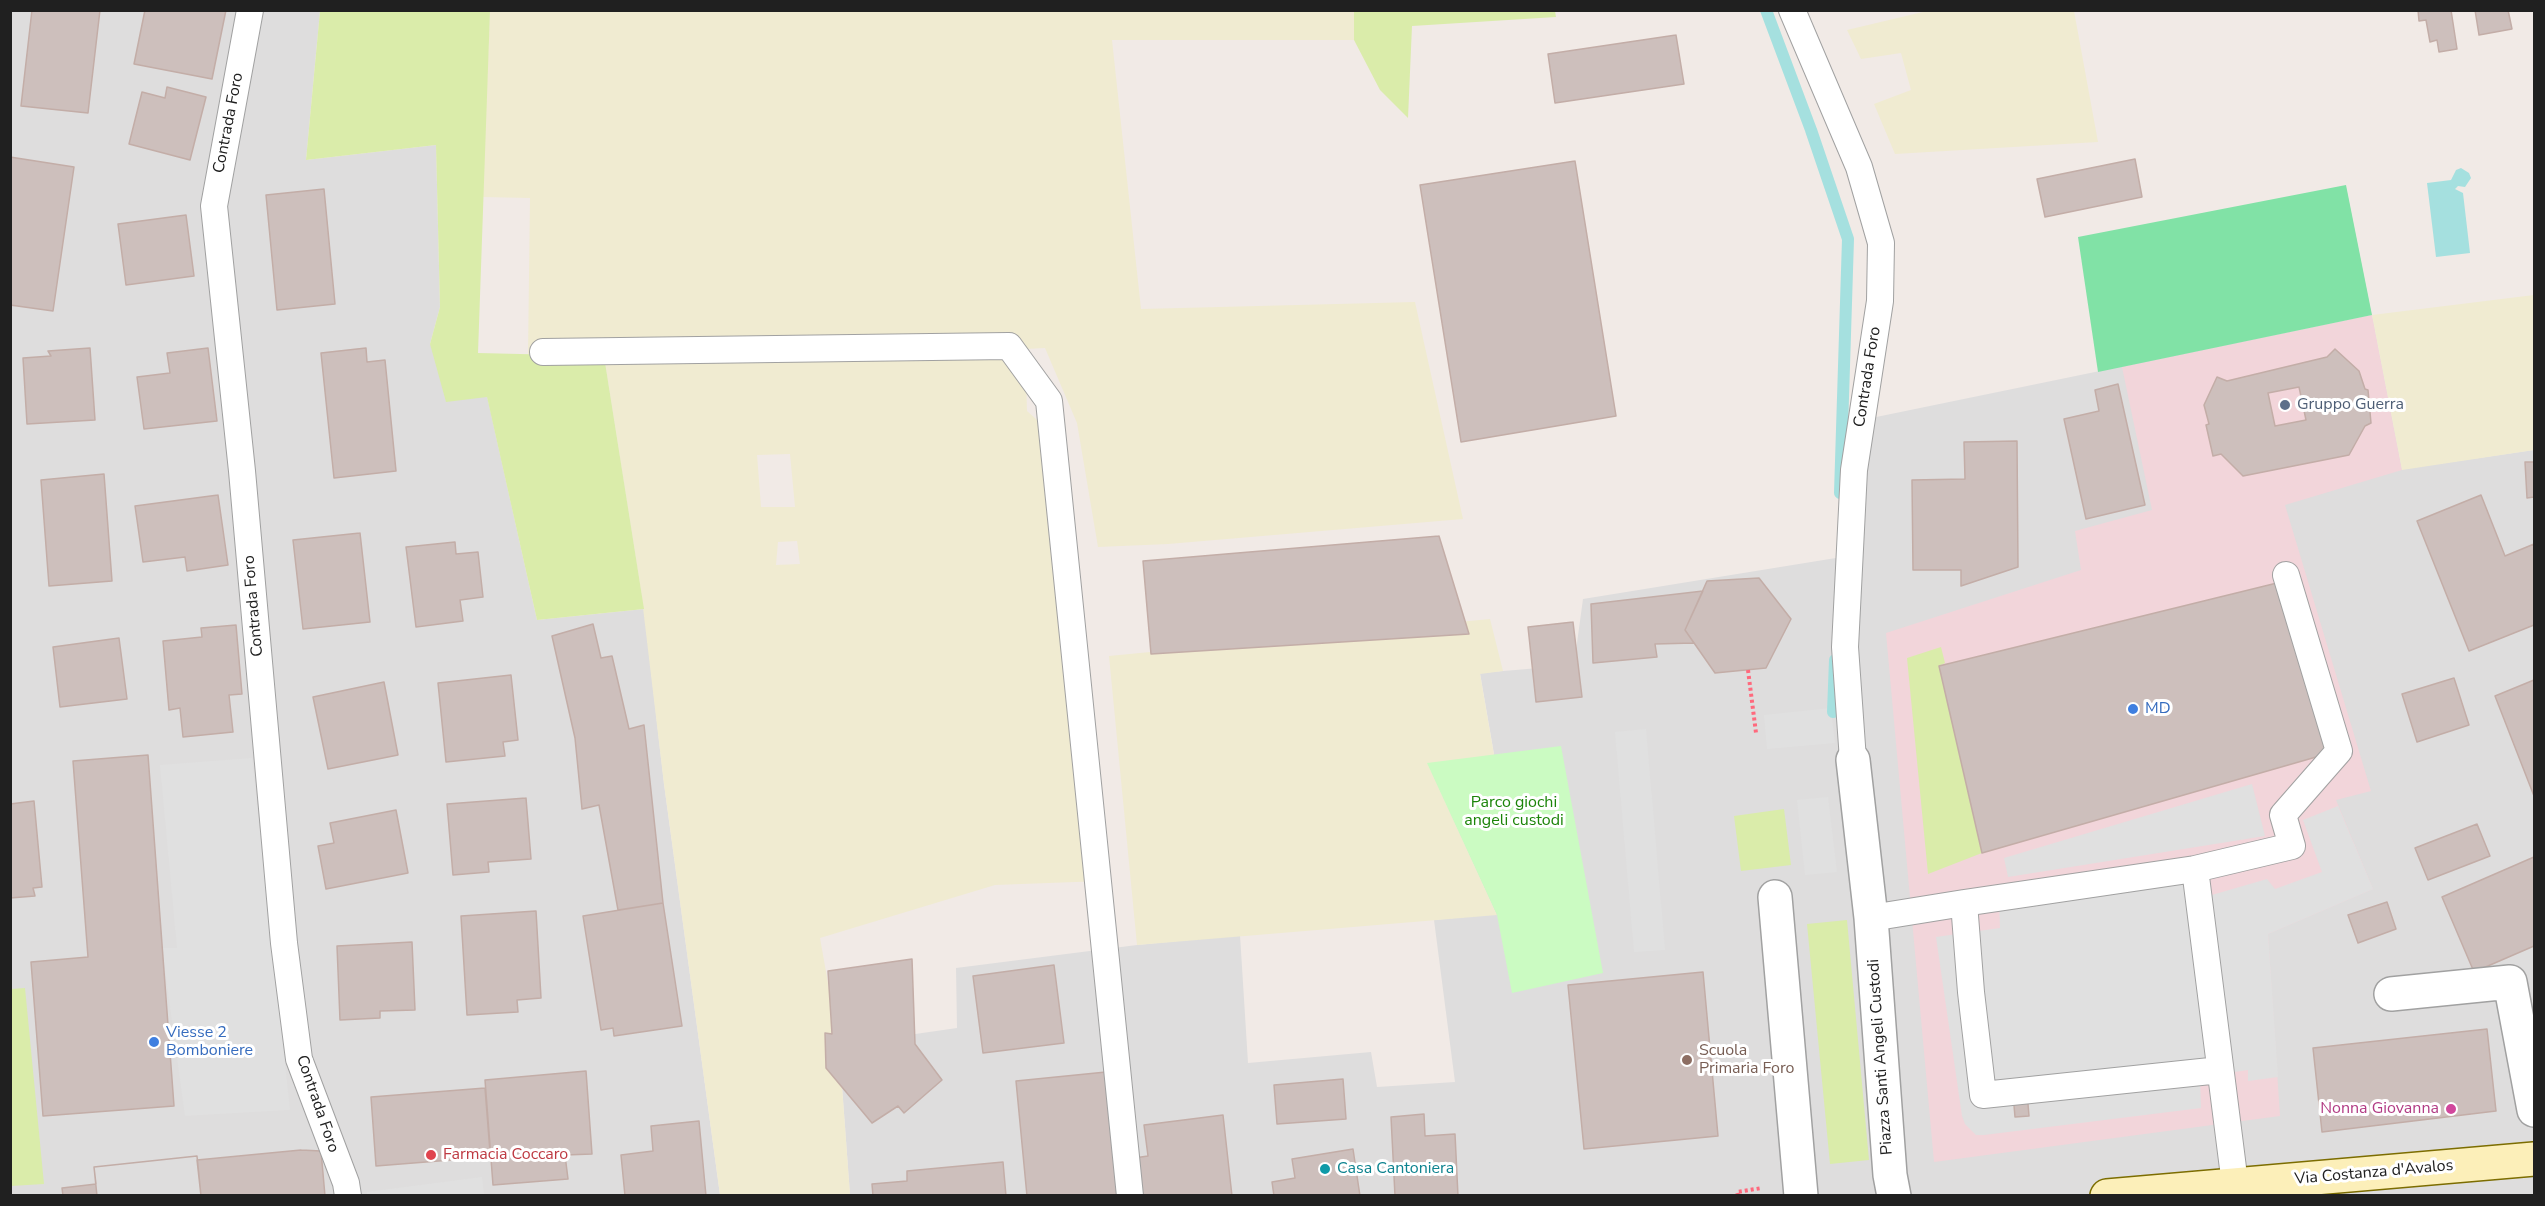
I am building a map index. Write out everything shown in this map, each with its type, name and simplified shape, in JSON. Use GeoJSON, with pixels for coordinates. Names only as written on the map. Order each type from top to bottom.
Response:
{"type":"FeatureCollection","features":[{"type":"Feature","properties":{"kind":"main road","name":"Via Costanza d'Avalos"},"geometry":{"type":"LineString","coordinates":[[2107,1196],[2535,1159]]}},
{"type":"Feature","properties":{"kind":"street","name":"Piazza Santi Angeli Custodi"},"geometry":{"type":"LineString","coordinates":[[1853,760],[1868,904],[1890,1175],[1894,1196]]}},
{"type":"Feature","properties":{"kind":"street"},"geometry":{"type":"LineString","coordinates":[[1775,897],[1801,1196]]}},
{"type":"Feature","properties":{"kind":"street"},"geometry":{"type":"LineString","coordinates":[[2391,994],[2510,982],[2535,1110]]}},
{"type":"Feature","properties":{"kind":"lane","name":"Contrada Foro"},"geometry":{"type":"LineString","coordinates":[[250,10],[214,206],[242,471],[284,943],[299,1059],[346,1183],[348,1196]]}},
{"type":"Feature","properties":{"kind":"lane","name":"Contrada Foro"},"geometry":{"type":"LineString","coordinates":[[1792,10],[1859,167],[1881,243],[1880,301],[1854,470],[1850,538],[1845,647],[1853,760]]}},
{"type":"Feature","properties":{"kind":"lane"},"geometry":{"type":"LineString","coordinates":[[543,352],[1009,346],[1049,401],[1130,1196]]}},
{"type":"Feature","properties":{"kind":"lane"},"geometry":{"type":"LineString","coordinates":[[1868,904],[1964,903],[2195,869],[2292,846],[2283,815],[2338,751],[2286,575]]}},
{"type":"Feature","properties":{"kind":"lane"},"geometry":{"type":"LineString","coordinates":[[2195,869],[2235,1184]]}},
{"type":"Feature","properties":{"kind":"lane"},"geometry":{"type":"LineString","coordinates":[[1964,903],[1983,1095],[2220,1070]]}},
{"type":"Feature","properties":{"kind":"path"},"geometry":{"type":"LineString","coordinates":[[1748,670],[1756,733]]}},
{"type":"Feature","properties":{"kind":"shaded area"},"geometry":{"type":"Polygon","coordinates":[[[10,11],[320,11],[306,160],[436,145],[440,307],[430,344],[487,396],[537,620],[644,609],[664,784],[720,1195],[11,1195],[10,11]]]}},
{"type":"Feature","properties":{"kind":"shaded area"},"geometry":{"type":"Polygon","coordinates":[[[490,11],[1354,11],[1354,40],[1112,40],[1141,309],[1415,302],[1463,519],[1168,544],[1098,547],[1077,423],[1045,348],[1025,349],[1027,411],[1061,441],[1102,881],[995,885],[820,938],[839,1045],[850,1195],[720,1195],[664,784],[641,591],[604,356],[528,354],[530,198],[482,197],[490,11]],[[790,454],[757,455],[761,507],[795,507],[790,454]],[[797,541],[778,542],[776,565],[800,564],[797,541]]]}},
{"type":"Feature","properties":{"kind":"shaded area"},"geometry":{"type":"Polygon","coordinates":[[[1927,11],[2074,11],[2098,142],[1895,154],[1874,104],[1911,90],[1901,53],[1861,59],[1847,30],[1927,11]]]}},
{"type":"Feature","properties":{"kind":"shaded area"},"geometry":{"type":"Polygon","coordinates":[[[2534,295],[2534,450],[2402,470],[2372,315],[2534,295]]]}},
{"type":"Feature","properties":{"kind":"shaded area"},"geometry":{"type":"Polygon","coordinates":[[[2372,315],[2402,469],[2534,450],[2534,1195],[850,1195],[839,1045],[957,1028],[956,968],[1137,945],[1240,935],[1248,1063],[1371,1052],[1377,1087],[1455,1082],[1434,920],[1496,914],[1427,763],[1494,754],[1480,673],[1574,665],[1583,599],[1842,557],[1852,422],[2372,315]]]}},
{"type":"Feature","properties":{"kind":"shaded area"},"geometry":{"type":"Polygon","coordinates":[[[2372,315],[2402,470],[2285,505],[2371,791],[2336,800],[2373,889],[2268,934],[2280,1116],[1934,1162],[1886,633],[2081,570],[2075,531],[2152,510],[2122,367],[2372,315]]]}},
{"type":"Feature","properties":{"kind":"shaded area"},"geometry":{"type":"Polygon","coordinates":[[[1490,619],[1503,671],[1480,674],[1494,755],[1428,764],[1497,915],[1137,945],[1109,656],[1490,619]]]}},
{"type":"Feature","properties":{"kind":"shaded area"},"geometry":{"type":"Polygon","coordinates":[[[1831,708],[1835,743],[1767,749],[1764,715],[1831,708]]]}},
{"type":"Feature","properties":{"kind":"shaded area"},"geometry":{"type":"Polygon","coordinates":[[[1646,729],[1665,950],[1634,952],[1615,732],[1646,729]]]}},
{"type":"Feature","properties":{"kind":"shaded area"},"geometry":{"type":"Polygon","coordinates":[[[252,758],[290,1110],[185,1116],[162,948],[177,948],[160,765],[252,758]]]}},
{"type":"Feature","properties":{"kind":"shaded area"},"geometry":{"type":"Polygon","coordinates":[[[2252,784],[2265,836],[2008,877],[2004,858],[2252,784]]]}},
{"type":"Feature","properties":{"kind":"shaded area"},"geometry":{"type":"Polygon","coordinates":[[[1828,797],[1837,872],[1805,875],[1797,800],[1828,797]]]}},
{"type":"Feature","properties":{"kind":"shaded area"},"geometry":{"type":"Polygon","coordinates":[[[2338,806],[2373,889],[2268,934],[2278,1077],[2248,1081],[2248,1070],[2200,1077],[2201,1108],[1984,1135],[1976,1135],[1965,1124],[1936,937],[2000,928],[1999,903],[2202,881],[2205,897],[2267,879],[2275,889],[2322,872],[2303,820],[2338,806]]]}},
{"type":"Feature","properties":{"kind":"shaded area"},"geometry":{"type":"Polygon","coordinates":[[[482,1177],[484,1195],[367,1195],[367,1192],[482,1177]]]}},
{"type":"Feature","properties":{"kind":"green space"},"geometry":{"type":"Polygon","coordinates":[[[320,11],[490,11],[478,353],[604,356],[644,609],[537,620],[487,397],[446,402],[430,344],[440,307],[436,145],[306,160],[320,11]]]}},
{"type":"Feature","properties":{"kind":"green space"},"geometry":{"type":"Polygon","coordinates":[[[1354,11],[1555,11],[1556,17],[1412,26],[1408,118],[1380,90],[1354,40],[1354,11]]]}},
{"type":"Feature","properties":{"kind":"green space"},"geometry":{"type":"Polygon","coordinates":[[[2346,185],[2372,315],[2098,372],[2078,237],[2346,185]]]}},
{"type":"Feature","properties":{"kind":"green space"},"geometry":{"type":"Polygon","coordinates":[[[1941,647],[1945,663],[1939,666],[1982,853],[1928,874],[1907,658],[1941,647]]]}},
{"type":"Feature","properties":{"kind":"green space","name":"Parco giochi angeli custodi"},"geometry":{"type":"Polygon","coordinates":[[[1561,746],[1603,973],[1512,993],[1497,915],[1427,763],[1561,746]]]}},
{"type":"Feature","properties":{"kind":"green space"},"geometry":{"type":"Polygon","coordinates":[[[1784,809],[1791,865],[1741,871],[1734,816],[1784,809]]]}},
{"type":"Feature","properties":{"kind":"green space"},"geometry":{"type":"Polygon","coordinates":[[[1847,920],[1869,1160],[1830,1164],[1807,924],[1847,920]]]}},
{"type":"Feature","properties":{"kind":"green space"},"geometry":{"type":"Polygon","coordinates":[[[25,988],[44,1184],[11,1186],[11,989],[25,988]]]}},
{"type":"Feature","properties":{"kind":"water"},"geometry":{"type":"Polygon","coordinates":[[[2461,168],[2469,173],[2471,178],[2465,187],[2458,186],[2455,189],[2463,193],[2470,253],[2436,257],[2427,183],[2451,180],[2456,170],[2461,168]]]}},
{"type":"Feature","properties":{"kind":"building"},"geometry":{"type":"Polygon","coordinates":[[[32,10],[100,10],[88,113],[21,106],[32,10]]]}},
{"type":"Feature","properties":{"kind":"building"},"geometry":{"type":"Polygon","coordinates":[[[145,10],[226,10],[212,79],[134,64],[145,10]]]}},
{"type":"Feature","properties":{"kind":"building"},"geometry":{"type":"Polygon","coordinates":[[[2418,10],[2451,10],[2457,49],[2439,52],[2437,40],[2430,42],[2426,20],[2419,21],[2418,10]]]}},
{"type":"Feature","properties":{"kind":"building"},"geometry":{"type":"Polygon","coordinates":[[[2475,10],[2508,10],[2512,29],[2479,35],[2475,10]]]}},
{"type":"Feature","properties":{"kind":"building"},"geometry":{"type":"Polygon","coordinates":[[[1676,35],[1684,84],[1555,103],[1548,54],[1676,35]]]}},
{"type":"Feature","properties":{"kind":"building"},"geometry":{"type":"Polygon","coordinates":[[[167,87],[206,97],[190,160],[129,144],[142,92],[165,98],[167,87]]]}},
{"type":"Feature","properties":{"kind":"building"},"geometry":{"type":"Polygon","coordinates":[[[10,157],[74,167],[53,311],[10,305],[10,157]]]}},
{"type":"Feature","properties":{"kind":"building"},"geometry":{"type":"Polygon","coordinates":[[[2135,159],[2142,197],[2045,217],[2037,179],[2135,159]]]}},
{"type":"Feature","properties":{"kind":"building"},"geometry":{"type":"Polygon","coordinates":[[[1575,161],[1616,416],[1461,442],[1420,185],[1575,161]]]}},
{"type":"Feature","properties":{"kind":"building"},"geometry":{"type":"Polygon","coordinates":[[[324,189],[335,304],[277,310],[266,195],[324,189]]]}},
{"type":"Feature","properties":{"kind":"building"},"geometry":{"type":"Polygon","coordinates":[[[186,215],[194,276],[126,285],[118,224],[186,215]]]}},
{"type":"Feature","properties":{"kind":"building"},"geometry":{"type":"Polygon","coordinates":[[[90,348],[95,420],[27,424],[23,358],[51,356],[48,351],[90,348]]]}},
{"type":"Feature","properties":{"kind":"building"},"geometry":{"type":"Polygon","coordinates":[[[208,348],[217,421],[144,429],[137,377],[170,373],[167,353],[208,348]]]}},
{"type":"Feature","properties":{"kind":"building"},"geometry":{"type":"Polygon","coordinates":[[[366,348],[367,362],[385,360],[396,471],[334,478],[321,353],[366,348]]]}},
{"type":"Feature","properties":{"kind":"building"},"geometry":{"type":"Polygon","coordinates":[[[2335,349],[2359,371],[2365,389],[2368,390],[2371,423],[2365,426],[2349,455],[2243,476],[2221,454],[2213,456],[2204,405],[2217,377],[2227,381],[2327,357],[2335,349]]]}},
{"type":"Feature","properties":{"kind":"building"},"geometry":{"type":"Polygon","coordinates":[[[2118,384],[2145,505],[2086,519],[2064,419],[2099,411],[2095,390],[2118,384]]]}},
{"type":"Feature","properties":{"kind":"building"},"geometry":{"type":"Polygon","coordinates":[[[2299,387],[2306,420],[2275,426],[2268,393],[2299,387]]]}},
{"type":"Feature","properties":{"kind":"building"},"geometry":{"type":"Polygon","coordinates":[[[2017,441],[2018,567],[1961,586],[1961,570],[1913,570],[1912,480],[1965,479],[1964,442],[2017,441]]]}},
{"type":"Feature","properties":{"kind":"building"},"geometry":{"type":"Polygon","coordinates":[[[2525,462],[2534,462],[2534,497],[2527,498],[2525,462]]]}},
{"type":"Feature","properties":{"kind":"building"},"geometry":{"type":"Polygon","coordinates":[[[104,474],[112,581],[49,586],[41,480],[104,474]]]}},
{"type":"Feature","properties":{"kind":"building"},"geometry":{"type":"Polygon","coordinates":[[[218,495],[228,565],[187,571],[185,557],[143,562],[135,506],[218,495]]]}},
{"type":"Feature","properties":{"kind":"building"},"geometry":{"type":"Polygon","coordinates":[[[2481,495],[2505,556],[2534,544],[2534,625],[2469,651],[2417,521],[2481,495]]]}},
{"type":"Feature","properties":{"kind":"building"},"geometry":{"type":"Polygon","coordinates":[[[360,533],[370,622],[303,629],[293,540],[360,533]]]}},
{"type":"Feature","properties":{"kind":"building"},"geometry":{"type":"Polygon","coordinates":[[[1439,536],[1469,634],[1151,654],[1143,561],[1439,536]]]}},
{"type":"Feature","properties":{"kind":"building"},"geometry":{"type":"Polygon","coordinates":[[[455,542],[456,554],[478,552],[483,597],[460,600],[463,621],[416,627],[406,547],[455,542]]]}},
{"type":"Feature","properties":{"kind":"building"},"geometry":{"type":"Polygon","coordinates":[[[1759,578],[1791,619],[1766,668],[1715,673],[1685,630],[1707,581],[1759,578]]]}},
{"type":"Feature","properties":{"kind":"building","name":"MD"},"geometry":{"type":"Polygon","coordinates":[[[2281,582],[2330,753],[1982,853],[1939,666],[2281,582]]]}},
{"type":"Feature","properties":{"kind":"building"},"geometry":{"type":"Polygon","coordinates":[[[1703,591],[1685,630],[1694,643],[1655,644],[1657,657],[1593,663],[1591,604],[1703,591]]]}},
{"type":"Feature","properties":{"kind":"building"},"geometry":{"type":"Polygon","coordinates":[[[1573,622],[1582,697],[1536,702],[1528,627],[1573,622]]]}},
{"type":"Feature","properties":{"kind":"building"},"geometry":{"type":"Polygon","coordinates":[[[593,624],[601,658],[612,656],[629,729],[644,725],[663,903],[618,910],[599,805],[582,809],[575,738],[552,636],[593,624]]]}},
{"type":"Feature","properties":{"kind":"building"},"geometry":{"type":"Polygon","coordinates":[[[236,625],[242,694],[229,695],[233,732],[183,737],[180,708],[169,710],[163,641],[202,637],[201,628],[236,625]]]}},
{"type":"Feature","properties":{"kind":"building"},"geometry":{"type":"Polygon","coordinates":[[[119,638],[127,699],[60,707],[53,647],[119,638]]]}},
{"type":"Feature","properties":{"kind":"building"},"geometry":{"type":"Polygon","coordinates":[[[511,675],[518,740],[503,742],[505,756],[446,762],[438,683],[511,675]]]}},
{"type":"Feature","properties":{"kind":"building"},"geometry":{"type":"Polygon","coordinates":[[[2454,678],[2469,725],[2417,742],[2402,694],[2454,678]]]}},
{"type":"Feature","properties":{"kind":"building"},"geometry":{"type":"Polygon","coordinates":[[[2534,680],[2534,796],[2495,696],[2534,680]]]}},
{"type":"Feature","properties":{"kind":"building"},"geometry":{"type":"Polygon","coordinates":[[[384,682],[398,755],[328,769],[313,697],[384,682]]]}},
{"type":"Feature","properties":{"kind":"building"},"geometry":{"type":"Polygon","coordinates":[[[148,755],[174,1106],[43,1116],[31,962],[88,957],[73,761],[148,755]]]}},
{"type":"Feature","properties":{"kind":"building"},"geometry":{"type":"Polygon","coordinates":[[[526,798],[531,859],[488,862],[489,872],[453,875],[447,804],[526,798]]]}},
{"type":"Feature","properties":{"kind":"building"},"geometry":{"type":"Polygon","coordinates":[[[34,801],[42,887],[33,888],[35,896],[10,898],[10,804],[34,801]]]}},
{"type":"Feature","properties":{"kind":"building"},"geometry":{"type":"Polygon","coordinates":[[[396,810],[408,873],[326,889],[318,846],[334,843],[330,823],[396,810]]]}},
{"type":"Feature","properties":{"kind":"building"},"geometry":{"type":"Polygon","coordinates":[[[2477,824],[2490,856],[2428,880],[2415,848],[2477,824]]]}},
{"type":"Feature","properties":{"kind":"building"},"geometry":{"type":"Polygon","coordinates":[[[2534,857],[2534,946],[2474,972],[2442,897],[2534,857]]]}},
{"type":"Feature","properties":{"kind":"building"},"geometry":{"type":"Polygon","coordinates":[[[2387,902],[2396,929],[2358,943],[2348,915],[2387,902]]]}},
{"type":"Feature","properties":{"kind":"building"},"geometry":{"type":"Polygon","coordinates":[[[663,903],[682,1026],[614,1036],[613,1028],[601,1030],[583,916],[663,903]]]}},
{"type":"Feature","properties":{"kind":"building"},"geometry":{"type":"Polygon","coordinates":[[[536,911],[541,998],[517,1000],[518,1012],[467,1015],[461,916],[536,911]]]}},
{"type":"Feature","properties":{"kind":"building"},"geometry":{"type":"Polygon","coordinates":[[[412,942],[415,1010],[380,1011],[380,1018],[340,1020],[337,946],[412,942]]]}},
{"type":"Feature","properties":{"kind":"building"},"geometry":{"type":"Polygon","coordinates":[[[912,959],[915,1044],[942,1080],[904,1113],[898,1106],[872,1123],[826,1068],[825,1033],[832,1034],[828,971],[912,959]]]}},
{"type":"Feature","properties":{"kind":"building"},"geometry":{"type":"Polygon","coordinates":[[[1054,965],[1064,1043],[983,1053],[973,976],[1054,965]]]}},
{"type":"Feature","properties":{"kind":"building"},"geometry":{"type":"Polygon","coordinates":[[[1703,972],[1718,1136],[1584,1149],[1568,985],[1703,972]]]}},
{"type":"Feature","properties":{"kind":"building"},"geometry":{"type":"Polygon","coordinates":[[[2487,1029],[2496,1111],[2322,1132],[2313,1048],[2487,1029]]]}},
{"type":"Feature","properties":{"kind":"building"},"geometry":{"type":"Polygon","coordinates":[[[586,1071],[592,1154],[565,1155],[568,1179],[493,1185],[485,1080],[586,1071]]]}},
{"type":"Feature","properties":{"kind":"building"},"geometry":{"type":"Polygon","coordinates":[[[1106,1072],[1118,1196],[1027,1196],[1016,1081],[1106,1072]]]}},
{"type":"Feature","properties":{"kind":"building"},"geometry":{"type":"Polygon","coordinates":[[[1343,1079],[1346,1119],[1277,1124],[1274,1085],[1343,1079]]]}},
{"type":"Feature","properties":{"kind":"building"},"geometry":{"type":"Polygon","coordinates":[[[485,1088],[490,1152],[476,1153],[476,1158],[376,1166],[371,1097],[485,1088]]]}},
{"type":"Feature","properties":{"kind":"building"},"geometry":{"type":"Polygon","coordinates":[[[2027,1092],[2029,1116],[2015,1117],[2013,1094],[2027,1092]]]}},
{"type":"Feature","properties":{"kind":"building"},"geometry":{"type":"Polygon","coordinates":[[[1424,1114],[1425,1136],[1455,1134],[1458,1196],[1395,1196],[1391,1117],[1424,1114]]]}},
{"type":"Feature","properties":{"kind":"building"},"geometry":{"type":"Polygon","coordinates":[[[1223,1115],[1232,1196],[1138,1196],[1134,1158],[1148,1156],[1144,1125],[1223,1115]]]}},
{"type":"Feature","properties":{"kind":"building"},"geometry":{"type":"Polygon","coordinates":[[[699,1121],[706,1196],[625,1196],[621,1155],[653,1151],[651,1126],[699,1121]]]}},
{"type":"Feature","properties":{"kind":"building","name":"Casa Cantoniera"},"geometry":{"type":"Polygon","coordinates":[[[1353,1149],[1360,1196],[1274,1196],[1272,1182],[1295,1178],[1292,1159],[1353,1149]]]}},
{"type":"Feature","properties":{"kind":"building"},"geometry":{"type":"Polygon","coordinates":[[[301,1150],[321,1151],[325,1196],[201,1196],[197,1160],[301,1150]]]}},
{"type":"Feature","properties":{"kind":"building"},"geometry":{"type":"Polygon","coordinates":[[[197,1156],[201,1196],[63,1196],[62,1188],[96,1184],[94,1167],[197,1156]]]}},
{"type":"Feature","properties":{"kind":"building"},"geometry":{"type":"Polygon","coordinates":[[[197,1156],[201,1196],[97,1196],[94,1167],[197,1156]]]}},
{"type":"Feature","properties":{"kind":"building"},"geometry":{"type":"Polygon","coordinates":[[[1003,1162],[1006,1196],[873,1196],[872,1184],[907,1181],[907,1171],[1003,1162]]]}},
{"type":"Feature","properties":{"kind":"waterway"},"geometry":{"type":"LineString","coordinates":[[1766,10],[1811,130],[1848,239],[1840,493]]}},
{"type":"Feature","properties":{"kind":"waterway"},"geometry":{"type":"LineString","coordinates":[[1833,712],[1835,660]]}},
{"type":"Feature","properties":{"kind":"place","name":"Gruppo Guerra"},"geometry":{"type":"Point","coordinates":[2285,405]}},
{"type":"Feature","properties":{"kind":"place","name":"MD"},"geometry":{"type":"Point","coordinates":[2133,709]}},
{"type":"Feature","properties":{"kind":"place","name":"Viesse 2 Bomboniere"},"geometry":{"type":"Point","coordinates":[154,1042]}},
{"type":"Feature","properties":{"kind":"place","name":"Scuola Primaria Foro"},"geometry":{"type":"Point","coordinates":[1687,1060]}},
{"type":"Feature","properties":{"kind":"place","name":"Nonna Giovanna"},"geometry":{"type":"Point","coordinates":[2451,1109]}},
{"type":"Feature","properties":{"kind":"place","name":"Farmacia Coccaro"},"geometry":{"type":"Point","coordinates":[431,1155]}},
{"type":"Feature","properties":{"kind":"place","name":"Casa Cantoniera"},"geometry":{"type":"Point","coordinates":[1325,1169]}}]}
